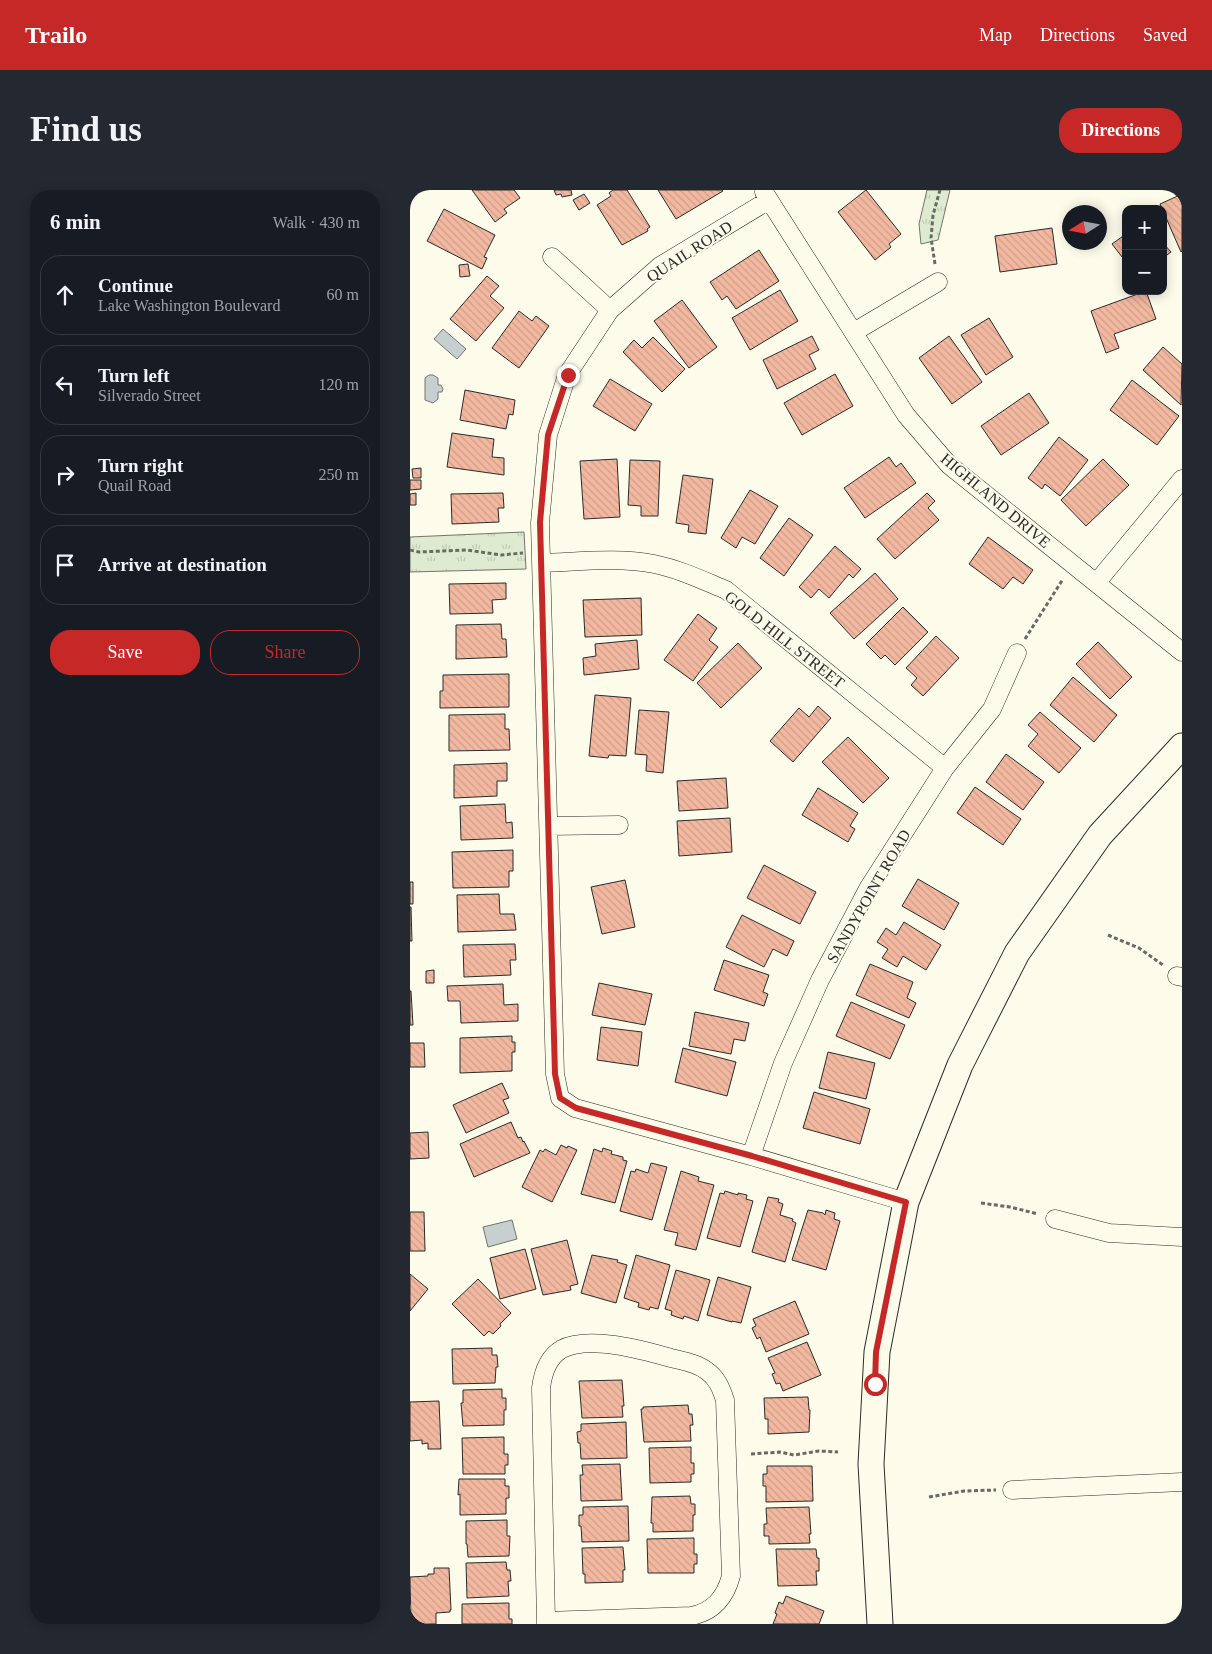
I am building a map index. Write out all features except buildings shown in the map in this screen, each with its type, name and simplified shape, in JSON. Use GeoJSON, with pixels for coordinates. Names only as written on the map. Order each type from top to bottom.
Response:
{"type":"FeatureCollection","features":[{"type":"Feature","properties":{"kind":"street","name":"QUAIL ROAD"},"geometry":{"type":"LineString","coordinates":[[752,1156],[576,1108],[560,1098],[555,1074],[540,522],[548,435],[568,375],[610,310],[660,266],[766,195]]}},
{"type":"Feature","properties":{"kind":"street","name":"HIGHLAND DRIVE"},"geometry":{"type":"LineString","coordinates":[[766,195],[906,415],[949,465],[1182,652]]}},
{"type":"Feature","properties":{"kind":"street"},"geometry":{"type":"LineString","coordinates":[[552,257],[610,310]]}},
{"type":"Feature","properties":{"kind":"street"},"geometry":{"type":"LineString","coordinates":[[854,332],[938,282]]}},
{"type":"Feature","properties":{"kind":"street"},"geometry":{"type":"LineString","coordinates":[[1097,582],[1182,480]]}},
{"type":"Feature","properties":{"kind":"street","name":"GOLD HILL STREET"},"geometry":{"type":"LineString","coordinates":[[542,558],[651,564],[683,572],[726,590],[945,768]]}},
{"type":"Feature","properties":{"kind":"street","name":"SANDYPOINT ROAD"},"geometry":{"type":"LineString","coordinates":[[752,1156],[783,1063],[820,980],[869,887],[945,768],[992,709],[1017,652]]}},
{"type":"Feature","properties":{"kind":"street"},"geometry":{"type":"LineString","coordinates":[[880,1624],[871,1464],[876,1352],[906,1202],[960,1065],[1017,953],[1100,835],[1182,746]]}},
{"type":"Feature","properties":{"kind":"street"},"geometry":{"type":"LineString","coordinates":[[548,826],[619,825]]}},
{"type":"Feature","properties":{"kind":"street"},"geometry":{"type":"LineString","coordinates":[[752,1156],[906,1202]]}},
{"type":"Feature","properties":{"kind":"street"},"geometry":{"type":"LineString","coordinates":[[1055,1219],[1109,1233],[1182,1237]]}},
{"type":"Feature","properties":{"kind":"street"},"geometry":{"type":"LineString","coordinates":[[588,1344],[609,1344],[655,1353],[697,1365],[707,1371],[720,1386],[725,1400],[731,1576],[727,1590],[720,1601],[711,1608],[696,1615],[546,1622],[541,1388],[543,1374],[548,1363],[563,1348],[588,1344]]}},
{"type":"Feature","properties":{"kind":"street"},"geometry":{"type":"LineString","coordinates":[[1012,1490],[1182,1482]]}},
{"type":"Feature","properties":{"kind":"path"},"geometry":{"type":"LineString","coordinates":[[938,282],[931,238],[933,215],[940,190]]}},
{"type":"Feature","properties":{"kind":"path"},"geometry":{"type":"LineString","coordinates":[[410,550],[419,552],[467,550],[542,558]]}},
{"type":"Feature","properties":{"kind":"path"},"geometry":{"type":"LineString","coordinates":[[1017,652],[1072,563]]}},
{"type":"Feature","properties":{"kind":"path"},"geometry":{"type":"LineString","coordinates":[[1108,935],[1139,948],[1180,977]]}},
{"type":"Feature","properties":{"kind":"path"},"geometry":{"type":"LineString","coordinates":[[981,1203],[1010,1207],[1055,1219]]}},
{"type":"Feature","properties":{"kind":"path"},"geometry":{"type":"LineString","coordinates":[[751,1454],[780,1452],[794,1455],[819,1451],[838,1452]]}},
{"type":"Feature","properties":{"kind":"path"},"geometry":{"type":"LineString","coordinates":[[930,1497],[964,1491],[1012,1490]]}},
{"type":"Feature","properties":{"kind":"green space"},"geometry":{"type":"Polygon","coordinates":[[[927,190],[950,190],[938,240],[921,244],[919,224],[927,190]]]}},
{"type":"Feature","properties":{"kind":"green space"},"geometry":{"type":"Polygon","coordinates":[[[524,532],[526,569],[410,572],[410,537],[524,532]]]}},
{"type":"Feature","properties":{"kind":"shaded area"},"geometry":{"type":"Polygon","coordinates":[[[443,329],[466,349],[457,359],[434,339],[443,329]]]}},
{"type":"Feature","properties":{"kind":"shaded area"},"geometry":{"type":"Polygon","coordinates":[[[429,375],[438,378],[438,385],[441,385],[443,389],[442,392],[438,392],[438,399],[433,403],[425,400],[425,378],[429,375]]]}},
{"type":"Feature","properties":{"kind":"shaded area"},"geometry":{"type":"Polygon","coordinates":[[[512,1220],[517,1239],[488,1247],[483,1227],[512,1220]]]}},
{"type":"Feature","properties":{"kind":"route"},"geometry":{"type":"LineString","coordinates":[[568,375],[548,435],[540,522],[555,1074],[560,1098],[576,1108],[752,1156],[906,1202],[876,1352],[875,1384]]}}]}
